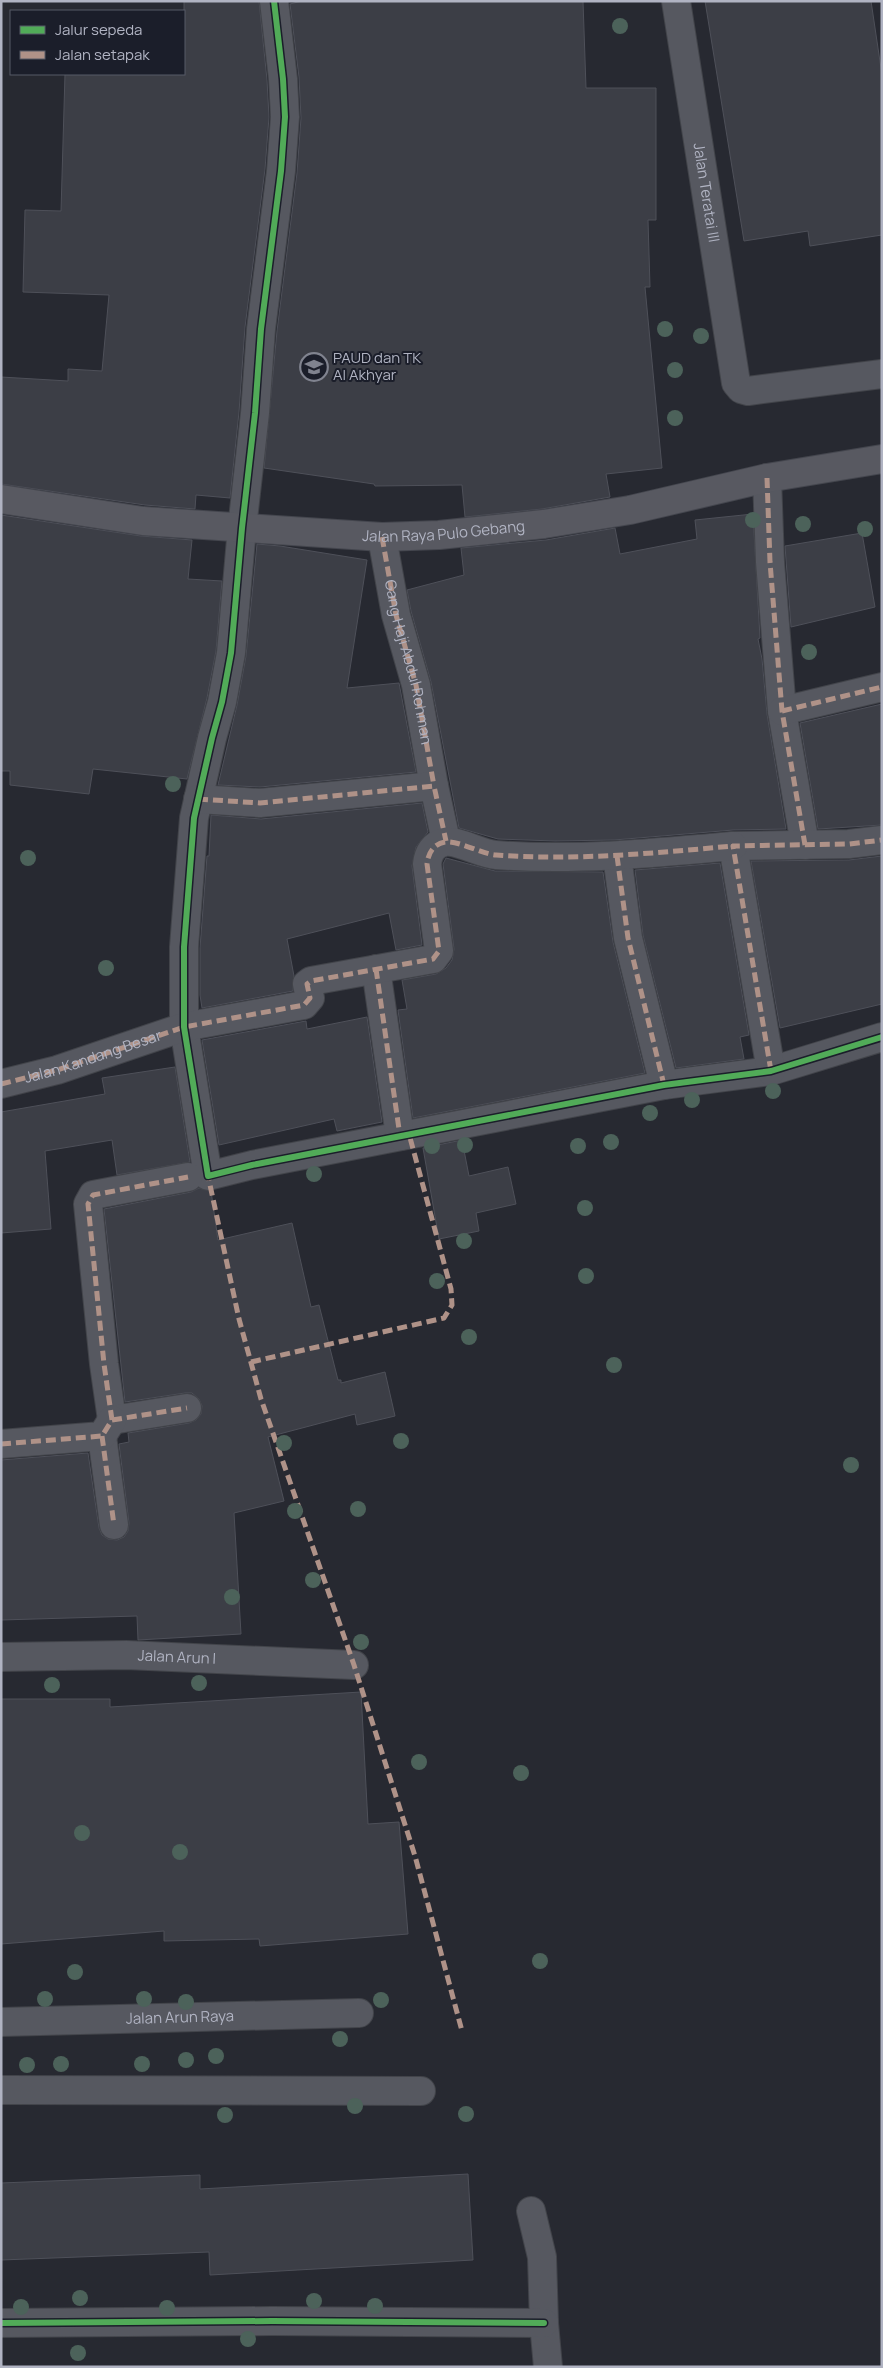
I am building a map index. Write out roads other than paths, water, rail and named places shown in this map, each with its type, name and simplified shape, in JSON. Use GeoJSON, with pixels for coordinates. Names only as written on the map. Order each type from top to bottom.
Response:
{"type":"FeatureCollection","features":[{"type":"Feature","properties":{"kind":"main road","name":"Jalan Raya Pulo Gebang"},"geometry":{"type":"LineString","coordinates":[[1,499],[143,521],[382,537],[447,534],[544,524],[630,510],[767,478],[882,459]]}},
{"type":"Feature","properties":{"kind":"street"},"geometry":{"type":"LineString","coordinates":[[274,1],[284,79],[285,117],[281,171],[261,329],[255,414],[242,528],[236,607],[227,679],[194,818],[184,947],[184,1027],[208,1176],[252,1165],[664,1084],[771,1071],[882,1037]]}},
{"type":"Feature","properties":{"kind":"street","name":"Jalan Teratai III"},"geometry":{"type":"LineString","coordinates":[[676,1],[736,383],[741,389],[748,391],[882,374]]}},
{"type":"Feature","properties":{"kind":"street"},"geometry":{"type":"LineString","coordinates":[[767,478],[770,562],[782,711],[805,845]]}},
{"type":"Feature","properties":{"kind":"street","name":"Gang Haji Abdul Rohman"},"geometry":{"type":"LineString","coordinates":[[382,537],[396,615],[418,693],[446,842]]}},
{"type":"Feature","properties":{"kind":"street"},"geometry":{"type":"LineString","coordinates":[[782,711],[882,687]]}},
{"type":"Feature","properties":{"kind":"street"},"geometry":{"type":"LineString","coordinates":[[198,799],[260,803],[434,786]]}},
{"type":"Feature","properties":{"kind":"street"},"geometry":{"type":"LineString","coordinates":[[400,1136],[376,969],[433,959],[440,951],[427,864],[428,853],[438,844],[446,842],[495,855],[617,856],[733,846],[805,845],[882,840]]}},
{"type":"Feature","properties":{"kind":"street"},"geometry":{"type":"LineString","coordinates":[[733,846],[771,1071]]}},
{"type":"Feature","properties":{"kind":"street"},"geometry":{"type":"LineString","coordinates":[[617,856],[628,938],[664,1084]]}},
{"type":"Feature","properties":{"kind":"street","name":"Jalan Kandang Besar"},"geometry":{"type":"LineString","coordinates":[[1,1084],[57,1070],[184,1027],[304,1005],[310,998],[307,984],[311,981],[376,969]]}},
{"type":"Feature","properties":{"kind":"street"},"geometry":{"type":"LineString","coordinates":[[114,1525],[104,1364],[88,1204],[93,1195],[188,1177]]}},
{"type":"Feature","properties":{"kind":"street"},"geometry":{"type":"LineString","coordinates":[[1,1444],[107,1428],[187,1408]]}},
{"type":"Feature","properties":{"kind":"street","name":"Jalan Arun I"},"geometry":{"type":"LineString","coordinates":[[1,1657],[126,1655],[354,1665]]}},
{"type":"Feature","properties":{"kind":"street","name":"Jalan Arun Raya"},"geometry":{"type":"LineString","coordinates":[[1,2022],[359,2013]]}},
{"type":"Feature","properties":{"kind":"street"},"geometry":{"type":"LineString","coordinates":[[1,2090],[420,2091]]}},
{"type":"Feature","properties":{"kind":"street"},"geometry":{"type":"LineString","coordinates":[[531,2211],[542,2252],[544,2323],[548,2367]]}},
{"type":"Feature","properties":{"kind":"street"},"geometry":{"type":"LineString","coordinates":[[1,2323],[262,2321],[544,2323]]}},
{"type":"Feature","properties":{"kind":"place","name":"PAUD dan TK Al Akhyar"},"geometry":{"type":"Point","coordinates":[314,367]}}]}
